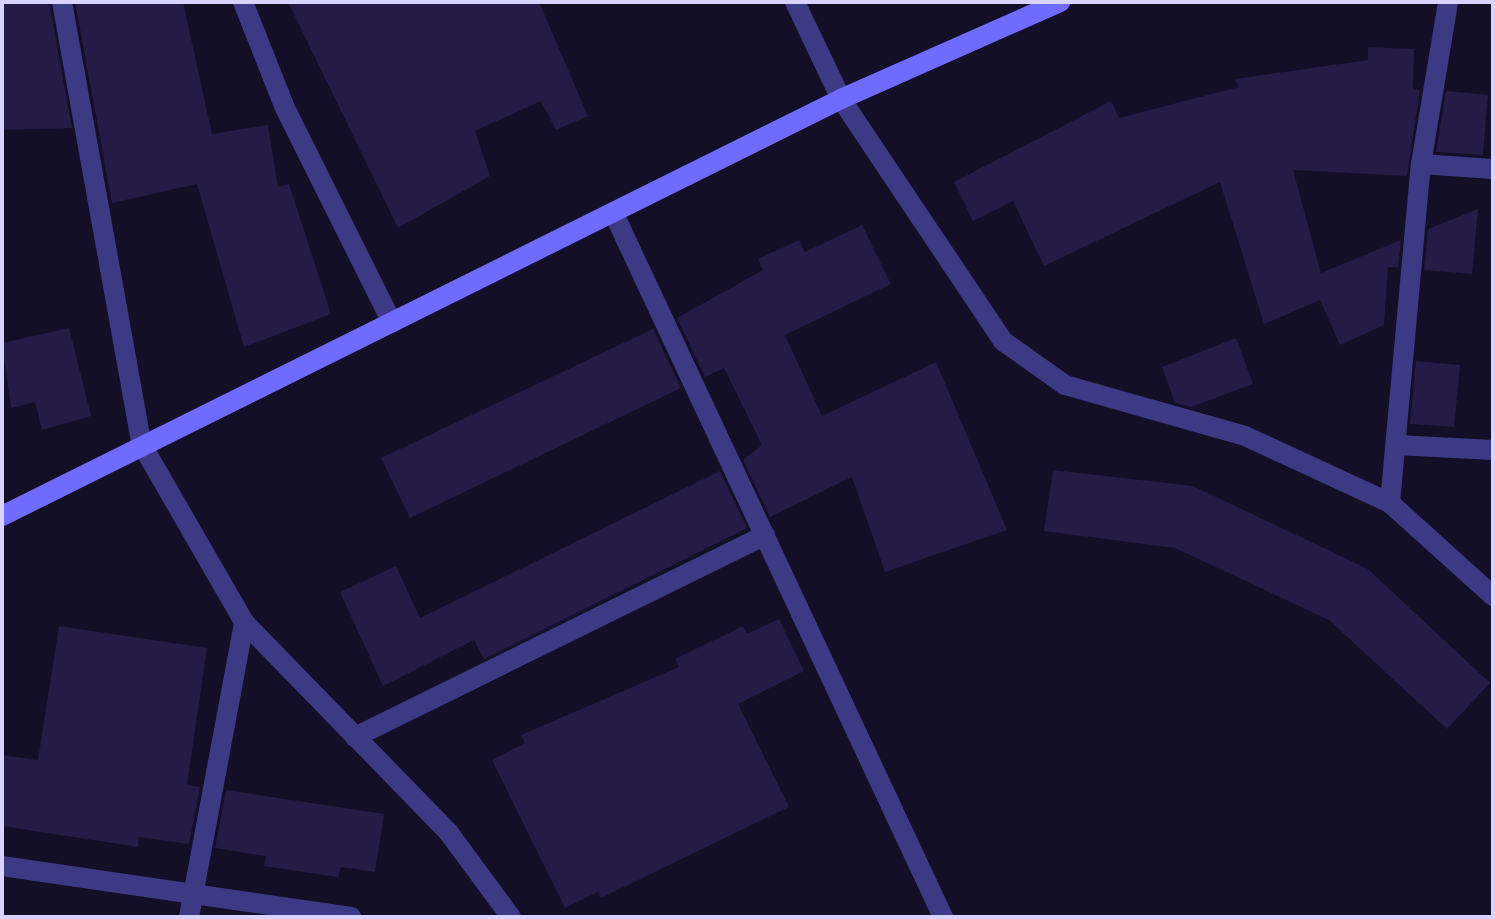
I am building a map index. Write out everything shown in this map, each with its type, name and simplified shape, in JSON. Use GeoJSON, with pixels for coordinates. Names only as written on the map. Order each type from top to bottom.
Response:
{"type":"FeatureCollection","features":[{"type":"Feature","properties":{"kind":"street"},"geometry":{"type":"LineString","coordinates":[[62,2],[142,445],[244,622],[449,833],[511,917]]}},
{"type":"Feature","properties":{"kind":"street"},"geometry":{"type":"LineString","coordinates":[[243,2],[285,108],[392,323]]}},
{"type":"Feature","properties":{"kind":"street"},"geometry":{"type":"LineString","coordinates":[[795,2],[841,99],[1003,341],[1065,385],[1245,436],[1390,503],[1493,596]]}},
{"type":"Feature","properties":{"kind":"street"},"geometry":{"type":"LineString","coordinates":[[2,516],[841,99],[1060,2]]}},
{"type":"Feature","properties":{"kind":"street"},"geometry":{"type":"LineString","coordinates":[[1390,503],[1421,164],[1448,2]]}},
{"type":"Feature","properties":{"kind":"street"},"geometry":{"type":"LineString","coordinates":[[1421,164],[1493,169]]}},
{"type":"Feature","properties":{"kind":"street"},"geometry":{"type":"LineString","coordinates":[[614,214],[943,917]]}},
{"type":"Feature","properties":{"kind":"street"},"geometry":{"type":"LineString","coordinates":[[1396,445],[1493,450]]}},
{"type":"Feature","properties":{"kind":"street"},"geometry":{"type":"LineString","coordinates":[[355,737],[765,535]]}},
{"type":"Feature","properties":{"kind":"street"},"geometry":{"type":"LineString","coordinates":[[189,917],[244,622]]}},
{"type":"Feature","properties":{"kind":"street"},"geometry":{"type":"LineString","coordinates":[[2,866],[194,891],[351,917]]}},
{"type":"Feature","properties":{"kind":"building"},"geometry":{"type":"Polygon","coordinates":[[[2,2],[49,2],[72,128],[3,130],[2,2]]]}},
{"type":"Feature","properties":{"kind":"building"},"geometry":{"type":"Polygon","coordinates":[[[75,2],[183,2],[212,134],[268,125],[278,187],[289,184],[331,314],[244,347],[197,184],[112,203],[75,2]]]}},
{"type":"Feature","properties":{"kind":"building"},"geometry":{"type":"Polygon","coordinates":[[[288,2],[539,2],[588,116],[556,130],[541,101],[475,131],[490,176],[398,228],[288,2]]]}},
{"type":"Feature","properties":{"kind":"building"},"geometry":{"type":"Polygon","coordinates":[[[1368,47],[1414,49],[1413,89],[1420,90],[1407,176],[1293,170],[1321,273],[1401,240],[1398,268],[1388,267],[1384,325],[1340,345],[1320,300],[1264,324],[1220,182],[1044,266],[1013,201],[973,221],[954,182],[1111,101],[1119,118],[1239,87],[1235,79],[1368,60],[1368,47]]]}},
{"type":"Feature","properties":{"kind":"building"},"geometry":{"type":"Polygon","coordinates":[[[1446,91],[1488,95],[1483,155],[1436,152],[1446,91]]]}},
{"type":"Feature","properties":{"kind":"building"},"geometry":{"type":"Polygon","coordinates":[[[1478,209],[1472,274],[1424,270],[1428,229],[1478,209]]]}},
{"type":"Feature","properties":{"kind":"building"},"geometry":{"type":"Polygon","coordinates":[[[862,225],[891,284],[785,335],[822,416],[936,362],[1007,530],[885,572],[852,477],[770,517],[743,460],[762,445],[724,368],[705,377],[677,318],[763,270],[758,259],[799,240],[805,252],[862,225]]]}},
{"type":"Feature","properties":{"kind":"building"},"geometry":{"type":"Polygon","coordinates":[[[69,328],[91,416],[42,430],[35,402],[11,408],[2,343],[69,328]]]}},
{"type":"Feature","properties":{"kind":"building"},"geometry":{"type":"Polygon","coordinates":[[[653,329],[681,388],[410,518],[381,458],[653,329]]]}},
{"type":"Feature","properties":{"kind":"building"},"geometry":{"type":"Polygon","coordinates":[[[1236,338],[1253,384],[1191,407],[1175,403],[1162,367],[1236,338]]]}},
{"type":"Feature","properties":{"kind":"building"},"geometry":{"type":"Polygon","coordinates":[[[1416,361],[1460,365],[1454,427],[1410,424],[1416,361]]]}},
{"type":"Feature","properties":{"kind":"building"},"geometry":{"type":"Polygon","coordinates":[[[1053,470],[1193,486],[1368,569],[1490,683],[1447,729],[1329,620],[1175,548],[1044,531],[1053,470]]]}},
{"type":"Feature","properties":{"kind":"building"},"geometry":{"type":"Polygon","coordinates":[[[720,471],[747,528],[484,659],[474,640],[383,686],[340,592],[396,566],[420,618],[720,471]]]}},
{"type":"Feature","properties":{"kind":"building"},"geometry":{"type":"Polygon","coordinates":[[[779,619],[804,671],[738,704],[789,807],[601,898],[598,892],[565,908],[492,760],[525,743],[521,735],[679,667],[675,659],[743,626],[747,634],[779,619]]]}},
{"type":"Feature","properties":{"kind":"building"},"geometry":{"type":"Polygon","coordinates":[[[59,626],[207,648],[187,785],[200,787],[189,844],[139,837],[138,847],[2,826],[2,755],[38,760],[59,626]]]}},
{"type":"Feature","properties":{"kind":"building"},"geometry":{"type":"Polygon","coordinates":[[[226,790],[384,814],[375,872],[341,867],[338,877],[264,866],[266,856],[215,848],[226,790]]]}}]}
